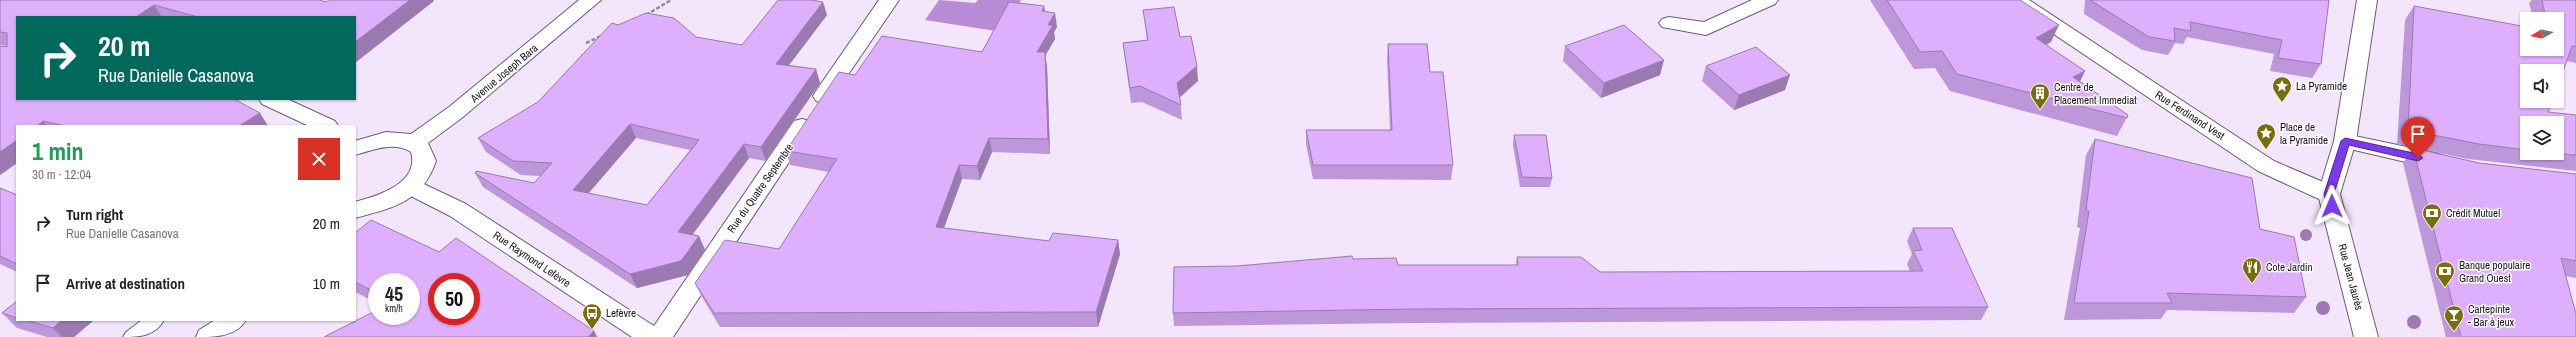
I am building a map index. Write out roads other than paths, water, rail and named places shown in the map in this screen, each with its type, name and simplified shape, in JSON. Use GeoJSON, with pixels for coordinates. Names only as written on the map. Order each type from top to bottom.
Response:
{"type":"FeatureCollection","features":[{"type":"Feature","properties":{"kind":"street","name":"Avenue Joseph Bara"},"geometry":{"type":"LineString","coordinates":[[414,142],[456,112],[591,0]]}},
{"type":"Feature","properties":{"kind":"street","name":"Rue du Quatre Septembre"},"geometry":{"type":"LineString","coordinates":[[660,337],[889,0]]}},
{"type":"Feature","properties":{"kind":"street"},"geometry":{"type":"LineString","coordinates":[[1669,23],[1706,29],[1768,0]]}},
{"type":"Feature","properties":{"kind":"street","name":"Rue Ferdinand Vest"},"geometry":{"type":"LineString","coordinates":[[2016,0],[2266,166],[2329,194]]}},
{"type":"Feature","properties":{"kind":"street"},"geometry":{"type":"LineString","coordinates":[[2329,194],[2345,141],[2367,0]]}},
{"type":"Feature","properties":{"kind":"street"},"geometry":{"type":"LineString","coordinates":[[271,100],[325,125]]}},
{"type":"Feature","properties":{"kind":"street"},"geometry":{"type":"LineString","coordinates":[[356,148],[385,139],[414,142],[422,148],[426,156],[426,166],[411,186],[391,199],[359,214]]}},
{"type":"Feature","properties":{"kind":"street"},"geometry":{"type":"LineString","coordinates":[[2345,141],[2454,165]]}},
{"type":"Feature","properties":{"kind":"street","name":"Rue Raymond Lefèvre"},"geometry":{"type":"LineString","coordinates":[[411,186],[458,210],[651,337]]}},
{"type":"Feature","properties":{"kind":"street","name":"Rue Jean Jaurès"},"geometry":{"type":"LineString","coordinates":[[2329,194],[2366,337]]}},
{"type":"Feature","properties":{"kind":"street"},"geometry":{"type":"LineString","coordinates":[[197,337],[211,321]]}},
{"type":"Feature","properties":{"kind":"street"},"geometry":{"type":"LineString","coordinates":[[208,337],[232,321]]}},
{"type":"Feature","properties":{"kind":"lane"},"geometry":{"type":"LineString","coordinates":[[132,337],[154,321]]}},
{"type":"Feature","properties":{"kind":"place","name":"La Pyramide"},"geometry":{"type":"Point","coordinates":[2282,103]}},
{"type":"Feature","properties":{"kind":"place","name":"Centre de Placement Immediat"},"geometry":{"type":"Point","coordinates":[2040,110]}},
{"type":"Feature","properties":{"kind":"place","name":"Place de la Pyramide"},"geometry":{"type":"Point","coordinates":[2266,150]}},
{"type":"Feature","properties":{"kind":"place","name":"Crédit Mutuel"},"geometry":{"type":"Point","coordinates":[2432,230]}},
{"type":"Feature","properties":{"kind":"place","name":"Cote Jardin"},"geometry":{"type":"Point","coordinates":[2252,284]}},
{"type":"Feature","properties":{"kind":"place","name":"Banque populaire Grand Ouest"},"geometry":{"type":"Point","coordinates":[2445,288]}},
{"type":"Feature","properties":{"kind":"place","name":"Lefèvre"},"geometry":{"type":"Point","coordinates":[592,330]}},
{"type":"Feature","properties":{"kind":"place","name":"Cartepinte - Bar à jeux"},"geometry":{"type":"Point","coordinates":[2454,332]}}]}
